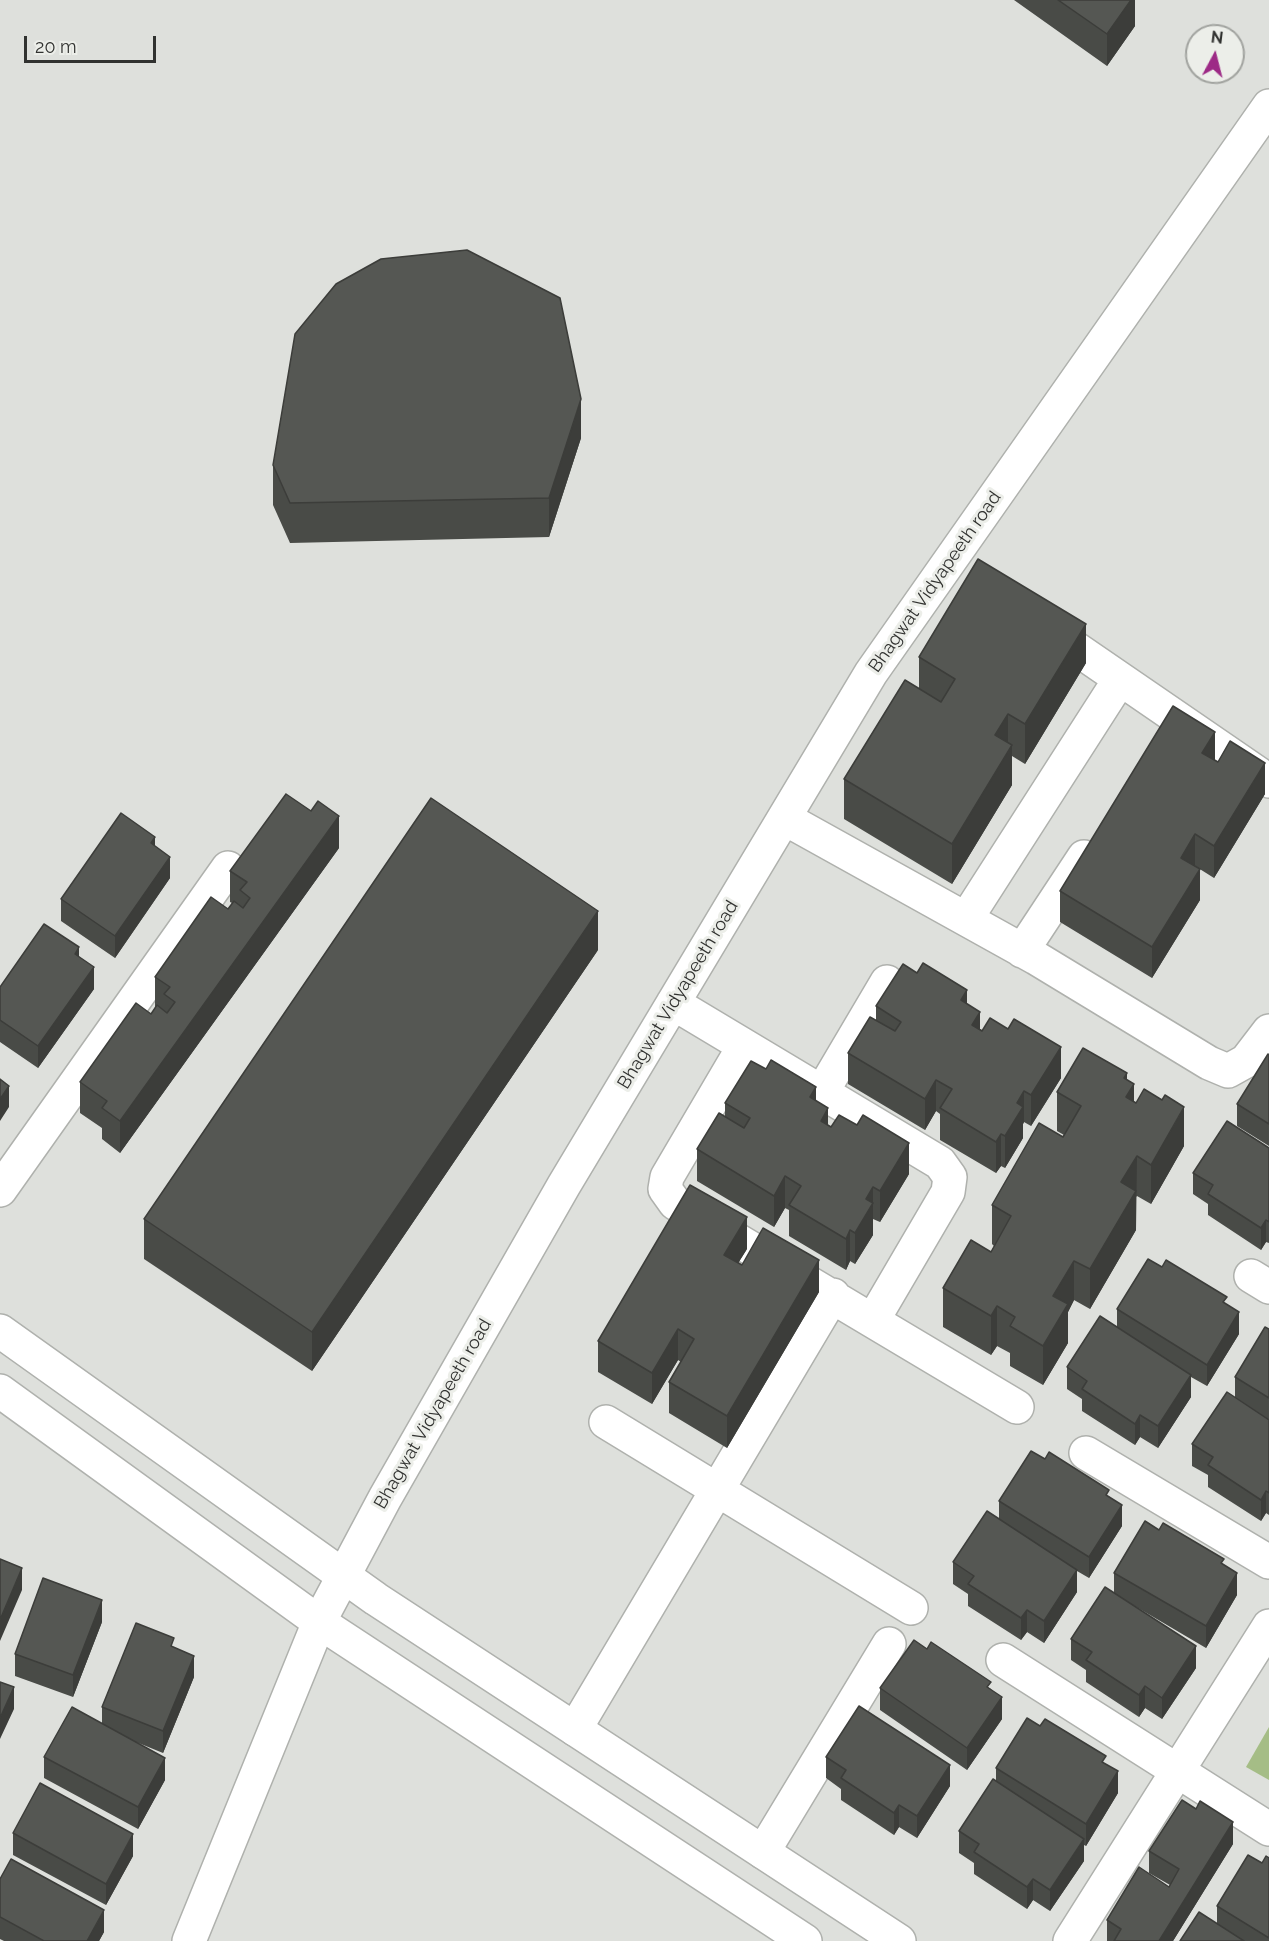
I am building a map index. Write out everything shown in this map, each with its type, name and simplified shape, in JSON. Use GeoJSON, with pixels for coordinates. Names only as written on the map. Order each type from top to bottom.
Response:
{"type":"FeatureCollection","features":[{"type":"Feature","properties":{"kind":"street","name":"Bhagwat Vidyapeeth road"},"geometry":{"type":"LineString","coordinates":[[189,1941],[319,1622],[564,1185],[871,673],[964,566],[1269,106]]}},
{"type":"Feature","properties":{"kind":"street"},"geometry":{"type":"LineString","coordinates":[[1024,612],[1269,781]]}},
{"type":"Feature","properties":{"kind":"street"},"geometry":{"type":"LineString","coordinates":[[966,919],[1120,680]]}},
{"type":"Feature","properties":{"kind":"street"},"geometry":{"type":"LineString","coordinates":[[1156,746],[1175,716]]}},
{"type":"Feature","properties":{"kind":"street"},"geometry":{"type":"LineString","coordinates":[[784,818],[1022,951],[1209,1063],[1228,1071],[1246,1061],[1269,1032]]}},
{"type":"Feature","properties":{"kind":"street"},"geometry":{"type":"LineString","coordinates":[[1022,951],[1099,834]]}},
{"type":"Feature","properties":{"kind":"street"},"geometry":{"type":"LineString","coordinates":[[0,1190],[228,868]]}},
{"type":"Feature","properties":{"kind":"street"},"geometry":{"type":"LineString","coordinates":[[822,1092],[887,982]]}},
{"type":"Feature","properties":{"kind":"street"},"geometry":{"type":"LineString","coordinates":[[673,1003],[940,1162],[950,1177],[948,1192],[873,1320]]}},
{"type":"Feature","properties":{"kind":"street"},"geometry":{"type":"LineString","coordinates":[[744,1046],[667,1177],[665,1189],[675,1203],[1017,1407]]}},
{"type":"Feature","properties":{"kind":"street"},"geometry":{"type":"LineString","coordinates":[[575,1728],[832,1295]]}},
{"type":"Feature","properties":{"kind":"street"},"geometry":{"type":"LineString","coordinates":[[0,1331],[344,1575],[899,1941]]}},
{"type":"Feature","properties":{"kind":"street"},"geometry":{"type":"LineString","coordinates":[[0,1391],[319,1622],[805,1941]]}},
{"type":"Feature","properties":{"kind":"street"},"geometry":{"type":"LineString","coordinates":[[606,1422],[911,1608]]}},
{"type":"Feature","properties":{"kind":"street"},"geometry":{"type":"LineString","coordinates":[[1086,1453],[1269,1562]]}},
{"type":"Feature","properties":{"kind":"street"},"geometry":{"type":"LineString","coordinates":[[1070,1941],[1269,1626]]}},
{"type":"Feature","properties":{"kind":"street"},"geometry":{"type":"LineString","coordinates":[[763,1852],[889,1644]]}},
{"type":"Feature","properties":{"kind":"street"},"geometry":{"type":"LineString","coordinates":[[1003,1660],[1269,1829]]}},
{"type":"Feature","properties":{"kind":"green space"},"geometry":{"type":"Polygon","coordinates":[[[1269,1727],[1269,1780],[1246,1767],[1269,1727]]]}},
{"type":"Feature","properties":{"kind":"building"},"geometry":{"type":"Polygon","coordinates":[[[1058,0],[1131,0],[1107,34],[1058,0]]]}},
{"type":"Feature","properties":{"kind":"building"},"geometry":{"type":"Polygon","coordinates":[[[467,250],[560,298],[581,399],[549,498],[290,503],[273,465],[295,334],[336,284],[381,259],[467,250]]]}},
{"type":"Feature","properties":{"kind":"building"},"geometry":{"type":"Polygon","coordinates":[[[978,559],[1086,624],[1025,724],[1008,714],[995,735],[1012,745],[952,844],[844,779],[905,680],[941,702],[955,679],[919,657],[978,559]]]}},
{"type":"Feature","properties":{"kind":"building"},"geometry":{"type":"Polygon","coordinates":[[[1173,706],[1215,732],[1202,753],[1218,762],[1230,741],[1265,763],[1214,846],[1195,834],[1181,858],[1200,869],[1152,947],[1060,891],[1173,706]]]}},
{"type":"Feature","properties":{"kind":"building"},"geometry":{"type":"Polygon","coordinates":[[[286,794],[311,811],[318,801],[339,816],[120,1121],[102,1108],[107,1101],[80,1082],[136,1003],[151,1014],[157,1005],[167,1013],[175,1002],[164,994],[170,987],[155,977],[211,897],[228,909],[234,901],[243,908],[250,898],[240,890],[247,882],[230,871],[286,794]]]}},
{"type":"Feature","properties":{"kind":"building"},"geometry":{"type":"Polygon","coordinates":[[[431,798],[598,911],[312,1332],[144,1219],[431,798]]]}},
{"type":"Feature","properties":{"kind":"building"},"geometry":{"type":"Polygon","coordinates":[[[121,813],[155,837],[151,843],[170,857],[115,936],[61,899],[121,813]]]}},
{"type":"Feature","properties":{"kind":"building"},"geometry":{"type":"Polygon","coordinates":[[[44,924],[79,947],[75,954],[94,967],[38,1046],[0,1020],[0,987],[44,924]]]}},
{"type":"Feature","properties":{"kind":"building"},"geometry":{"type":"Polygon","coordinates":[[[923,963],[967,990],[961,1000],[980,1012],[972,1025],[982,1031],[990,1018],[1008,1029],[1014,1019],[1061,1047],[1031,1095],[1024,1091],[1017,1103],[1023,1107],[1005,1136],[1001,1134],[996,1142],[940,1108],[952,1089],[936,1080],[925,1099],[848,1053],[870,1017],[895,1031],[901,1022],[876,1006],[903,964],[917,973],[923,963]]]}},
{"type":"Feature","properties":{"kind":"building"},"geometry":{"type":"Polygon","coordinates":[[[1083,1048],[1127,1073],[1124,1078],[1134,1084],[1126,1097],[1136,1103],[1144,1089],[1162,1100],[1165,1095],[1184,1107],[1151,1165],[1137,1156],[1121,1182],[1136,1191],[1090,1269],[1074,1261],[1053,1296],[1068,1304],[1043,1346],[1010,1326],[1015,1317],[997,1306],[991,1316],[943,1288],[971,1240],[991,1252],[1011,1216],[992,1205],[1039,1123],[1063,1137],[1081,1106],[1057,1092],[1083,1048]]]}},
{"type":"Feature","properties":{"kind":"building"},"geometry":{"type":"Polygon","coordinates":[[[1269,1055],[1269,1124],[1237,1104],[1269,1055]]]}},
{"type":"Feature","properties":{"kind":"building"},"geometry":{"type":"Polygon","coordinates":[[[771,1060],[816,1087],[810,1097],[828,1108],[821,1121],[831,1127],[839,1115],[857,1125],[863,1115],[909,1143],[880,1191],[873,1187],[866,1199],[873,1203],[855,1233],[850,1230],[846,1239],[789,1205],[801,1186],[785,1176],[774,1196],[697,1149],[719,1113],[744,1128],[750,1118],[725,1103],[751,1061],[766,1069],[771,1060]]]}},
{"type":"Feature","properties":{"kind":"building"},"geometry":{"type":"Polygon","coordinates":[[[0,1079],[9,1086],[0,1099],[0,1079]]]}},
{"type":"Feature","properties":{"kind":"building"},"geometry":{"type":"Polygon","coordinates":[[[1227,1121],[1269,1148],[1269,1222],[1266,1220],[1261,1228],[1208,1194],[1213,1185],[1193,1173],[1227,1121]]]}},
{"type":"Feature","properties":{"kind":"building"},"geometry":{"type":"Polygon","coordinates":[[[690,1185],[747,1217],[724,1255],[742,1265],[763,1228],[819,1260],[727,1416],[669,1382],[694,1339],[678,1329],[652,1373],[598,1341],[690,1185]]]}},
{"type":"Feature","properties":{"kind":"building"},"geometry":{"type":"Polygon","coordinates":[[[1148,1259],[1162,1267],[1166,1260],[1227,1297],[1223,1302],[1239,1312],[1207,1365],[1117,1309],[1148,1259]]]}},
{"type":"Feature","properties":{"kind":"building"},"geometry":{"type":"Polygon","coordinates":[[[1100,1316],[1191,1375],[1158,1426],[1140,1415],[1135,1424],[1082,1389],[1087,1381],[1067,1367],[1100,1316]]]}},
{"type":"Feature","properties":{"kind":"building"},"geometry":{"type":"Polygon","coordinates":[[[1265,1327],[1269,1329],[1269,1398],[1235,1377],[1265,1327]]]}},
{"type":"Feature","properties":{"kind":"building"},"geometry":{"type":"Polygon","coordinates":[[[1227,1392],[1269,1420],[1269,1493],[1266,1491],[1261,1500],[1208,1465],[1213,1457],[1192,1444],[1227,1392]]]}},
{"type":"Feature","properties":{"kind":"building"},"geometry":{"type":"Polygon","coordinates":[[[1031,1451],[1045,1459],[1049,1452],[1109,1490],[1106,1495],[1122,1505],[1089,1557],[999,1501],[1031,1451]]]}},
{"type":"Feature","properties":{"kind":"building"},"geometry":{"type":"Polygon","coordinates":[[[987,1511],[1077,1570],[1044,1621],[1027,1610],[1021,1618],[968,1584],[974,1576],[953,1562],[987,1511]]]}},
{"type":"Feature","properties":{"kind":"building"},"geometry":{"type":"Polygon","coordinates":[[[1145,1521],[1159,1530],[1163,1523],[1224,1559],[1221,1563],[1237,1573],[1206,1626],[1114,1573],[1145,1521]]]}},
{"type":"Feature","properties":{"kind":"building"},"geometry":{"type":"Polygon","coordinates":[[[0,1559],[22,1568],[0,1620],[0,1559]]]}},
{"type":"Feature","properties":{"kind":"building"},"geometry":{"type":"Polygon","coordinates":[[[43,1578],[102,1600],[73,1675],[15,1654],[43,1578]]]}},
{"type":"Feature","properties":{"kind":"building"},"geometry":{"type":"Polygon","coordinates":[[[1105,1587],[1196,1646],[1162,1698],[1145,1686],[1139,1695],[1086,1660],[1092,1652],[1071,1639],[1105,1587]]]}},
{"type":"Feature","properties":{"kind":"building"},"geometry":{"type":"Polygon","coordinates":[[[136,1623],[174,1638],[171,1646],[194,1656],[163,1731],[102,1707],[136,1623]]]}},
{"type":"Feature","properties":{"kind":"building"},"geometry":{"type":"Polygon","coordinates":[[[914,1640],[927,1649],[931,1642],[991,1682],[987,1687],[1002,1697],[967,1748],[880,1688],[914,1640]]]}},
{"type":"Feature","properties":{"kind":"building"},"geometry":{"type":"Polygon","coordinates":[[[0,1682],[14,1687],[0,1718],[0,1682]]]}},
{"type":"Feature","properties":{"kind":"building"},"geometry":{"type":"Polygon","coordinates":[[[859,1706],[950,1765],[917,1816],[899,1805],[894,1813],[841,1778],[846,1770],[826,1757],[859,1706]]]}},
{"type":"Feature","properties":{"kind":"building"},"geometry":{"type":"Polygon","coordinates":[[[72,1707],[165,1758],[138,1807],[44,1757],[72,1707]]]}},
{"type":"Feature","properties":{"kind":"building"},"geometry":{"type":"Polygon","coordinates":[[[1027,1718],[1040,1726],[1045,1719],[1106,1756],[1102,1762],[1118,1771],[1086,1824],[996,1768],[1027,1718]]]}},
{"type":"Feature","properties":{"kind":"building"},"geometry":{"type":"Polygon","coordinates":[[[993,1779],[1084,1839],[1050,1890],[1033,1879],[1027,1887],[974,1852],[979,1844],[959,1831],[993,1779]]]}},
{"type":"Feature","properties":{"kind":"building"},"geometry":{"type":"Polygon","coordinates":[[[40,1783],[133,1834],[106,1884],[13,1833],[40,1783]]]}},
{"type":"Feature","properties":{"kind":"building"},"geometry":{"type":"Polygon","coordinates":[[[1182,1800],[1196,1809],[1200,1801],[1233,1822],[1159,1941],[1114,1941],[1121,1929],[1107,1920],[1139,1867],[1169,1887],[1179,1869],[1149,1851],[1182,1800]]]}},
{"type":"Feature","properties":{"kind":"building"},"geometry":{"type":"Polygon","coordinates":[[[1248,1855],[1262,1863],[1266,1856],[1269,1858],[1269,1938],[1217,1906],[1248,1855]]]}},
{"type":"Feature","properties":{"kind":"building"},"geometry":{"type":"Polygon","coordinates":[[[11,1859],[104,1910],[87,1941],[44,1941],[0,1917],[0,1879],[11,1859]]]}},
{"type":"Feature","properties":{"kind":"building"},"geometry":{"type":"Polygon","coordinates":[[[1199,1912],[1244,1941],[1180,1941],[1199,1912]]]}}]}
